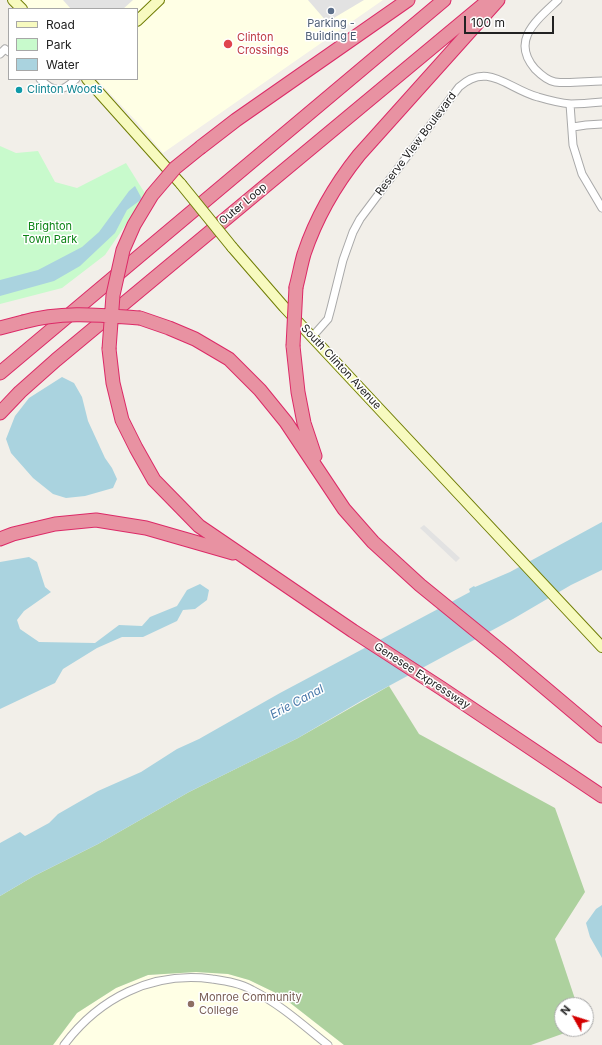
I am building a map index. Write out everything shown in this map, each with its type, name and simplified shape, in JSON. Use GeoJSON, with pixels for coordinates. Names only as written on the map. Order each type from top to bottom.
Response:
{"type":"FeatureCollection","features":[{"type":"Feature","properties":{"kind":"highway","name":"Genesee Expressway"},"geometry":{"type":"LineString","coordinates":[[408,0],[242,116],[201,147],[176,168],[152,195],[134,225],[123,250],[115,288],[108,349],[113,383],[122,420],[154,480],[199,526],[353,631],[442,688],[602,796]]}},
{"type":"Feature","properties":{"kind":"highway"},"geometry":{"type":"LineString","coordinates":[[0,374],[444,0]]}},
{"type":"Feature","properties":{"kind":"highway","name":"Outer Loop"},"geometry":{"type":"LineString","coordinates":[[0,413],[20,392],[62,355],[489,0]]}},
{"type":"Feature","properties":{"kind":"highway"},"geometry":{"type":"LineString","coordinates":[[321,473],[304,423],[298,392],[293,346],[296,287],[304,254],[316,223],[342,177],[359,155],[498,0]]}},
{"type":"Feature","properties":{"kind":"highway"},"geometry":{"type":"LineString","coordinates":[[0,328],[40,317],[65,314],[90,314],[140,318],[195,339],[229,359],[260,390],[286,422],[344,509],[373,542],[420,585],[602,736]]}},
{"type":"Feature","properties":{"kind":"highway"},"geometry":{"type":"LineString","coordinates":[[0,539],[13,534],[55,524],[96,520],[146,528],[242,556]]}},
{"type":"Feature","properties":{"kind":"street"},"geometry":{"type":"LineString","coordinates":[[13,0],[21,8]]}},
{"type":"Feature","properties":{"kind":"street"},"geometry":{"type":"LineString","coordinates":[[138,20],[159,0]]}},
{"type":"Feature","properties":{"kind":"street"},"geometry":{"type":"LineString","coordinates":[[558,0],[532,25],[526,37],[525,51],[530,63],[539,73],[554,82],[602,81]]}},
{"type":"Feature","properties":{"kind":"street"},"geometry":{"type":"LineString","coordinates":[[0,54],[5,49],[8,51]]}},
{"type":"Feature","properties":{"kind":"street","name":"Reserve View Boulevard"},"geometry":{"type":"LineString","coordinates":[[312,337],[328,319],[343,260],[360,219],[458,87],[467,80],[477,76],[488,76],[536,96],[570,104],[602,102]]}},
{"type":"Feature","properties":{"kind":"street"},"geometry":{"type":"LineString","coordinates":[[41,80],[54,89],[61,90],[65,89],[75,80]]}},
{"type":"Feature","properties":{"kind":"street","name":"South Clinton Avenue"},"geometry":{"type":"LineString","coordinates":[[89,80],[181,184],[268,289],[602,647]]}},
{"type":"Feature","properties":{"kind":"street"},"geometry":{"type":"LineString","coordinates":[[570,104],[573,127],[573,144],[582,174],[602,208]]}},
{"type":"Feature","properties":{"kind":"street"},"geometry":{"type":"LineString","coordinates":[[573,127],[602,124]]}},
{"type":"Feature","properties":{"kind":"street"},"geometry":{"type":"LineString","coordinates":[[64,1045],[90,1017],[108,1002],[125,992],[150,983],[171,978],[200,977],[228,981],[252,989],[278,1005],[328,1045]]}},
{"type":"Feature","properties":{"kind":"shaded area","name":"Clinton Crossings"},"geometry":{"type":"Polygon","coordinates":[[[20,0],[383,0],[163,153],[136,121],[97,80],[138,80],[138,8],[28,8],[20,0]]]}},
{"type":"Feature","properties":{"kind":"shaded area"},"geometry":{"type":"Polygon","coordinates":[[[63,0],[133,0],[124,8],[70,8],[63,0]]]}},
{"type":"Feature","properties":{"kind":"shaded area","name":"Parking - Building E"},"geometry":{"type":"Polygon","coordinates":[[[308,0],[364,0],[327,22],[308,0]]]}},
{"type":"Feature","properties":{"kind":"shaded area"},"geometry":{"type":"Polygon","coordinates":[[[424,525],[460,558],[456,562],[420,528],[424,525]]]}},
{"type":"Feature","properties":{"kind":"shaded area","name":"Monroe Community College"},"geometry":{"type":"Polygon","coordinates":[[[196,972],[228,974],[249,980],[280,995],[344,1045],[53,1045],[77,1013],[116,988],[148,975],[196,972]]]}},
{"type":"Feature","properties":{"kind":"green space","name":"Brighton Town Park"},"geometry":{"type":"Polygon","coordinates":[[[0,146],[16,153],[38,151],[55,182],[77,188],[126,163],[146,195],[105,255],[62,288],[0,304],[0,146]]]}},
{"type":"Feature","properties":{"kind":"green space"},"geometry":{"type":"Polygon","coordinates":[[[389,686],[419,734],[555,808],[585,892],[555,939],[574,997],[554,997],[554,1037],[531,1045],[344,1045],[280,995],[249,980],[228,974],[196,972],[148,975],[116,988],[77,1013],[53,1045],[0,1045],[0,896],[34,876],[98,844],[189,792],[298,738],[389,686]]]}},
{"type":"Feature","properties":{"kind":"water"},"geometry":{"type":"Polygon","coordinates":[[[135,186],[142,199],[127,210],[115,233],[80,266],[54,281],[0,296],[0,280],[38,270],[82,247],[99,232],[129,191],[135,186]]]}},
{"type":"Feature","properties":{"kind":"water"},"geometry":{"type":"Polygon","coordinates":[[[62,377],[74,383],[82,397],[88,421],[105,458],[117,479],[113,488],[85,496],[66,498],[53,494],[33,478],[11,453],[6,439],[15,416],[29,398],[62,377]]]}},
{"type":"Feature","properties":{"kind":"water","name":"Erie Canal"},"geometry":{"type":"Polygon","coordinates":[[[602,522],[602,570],[571,585],[513,619],[361,701],[298,738],[189,792],[98,844],[34,876],[0,896],[0,843],[20,832],[25,836],[27,835],[49,823],[58,814],[98,791],[141,772],[177,749],[199,739],[280,693],[470,592],[469,589],[474,586],[475,587],[510,572],[602,522]]]}},
{"type":"Feature","properties":{"kind":"water"},"geometry":{"type":"Polygon","coordinates":[[[29,557],[37,562],[45,587],[51,592],[24,611],[17,620],[20,629],[39,642],[95,643],[119,625],[142,626],[150,617],[177,606],[187,590],[200,584],[209,590],[207,600],[195,609],[183,610],[177,621],[143,637],[122,637],[97,648],[63,669],[55,683],[0,709],[0,562],[29,557]]]}},
{"type":"Feature","properties":{"kind":"water"},"geometry":{"type":"Polygon","coordinates":[[[602,905],[602,958],[590,937],[586,923],[596,909],[602,905]]]}},
{"type":"Feature","properties":{"kind":"place","name":"Parking - Building E"},"geometry":{"type":"Point","coordinates":[331,11]}},
{"type":"Feature","properties":{"kind":"place","name":"Clinton Crossings"},"geometry":{"type":"Point","coordinates":[228,44]}},
{"type":"Feature","properties":{"kind":"place","name":"Clinton Woods"},"geometry":{"type":"Point","coordinates":[19,90]}},
{"type":"Feature","properties":{"kind":"place","name":"Monroe Community College"},"geometry":{"type":"Point","coordinates":[191,1004]}}]}
